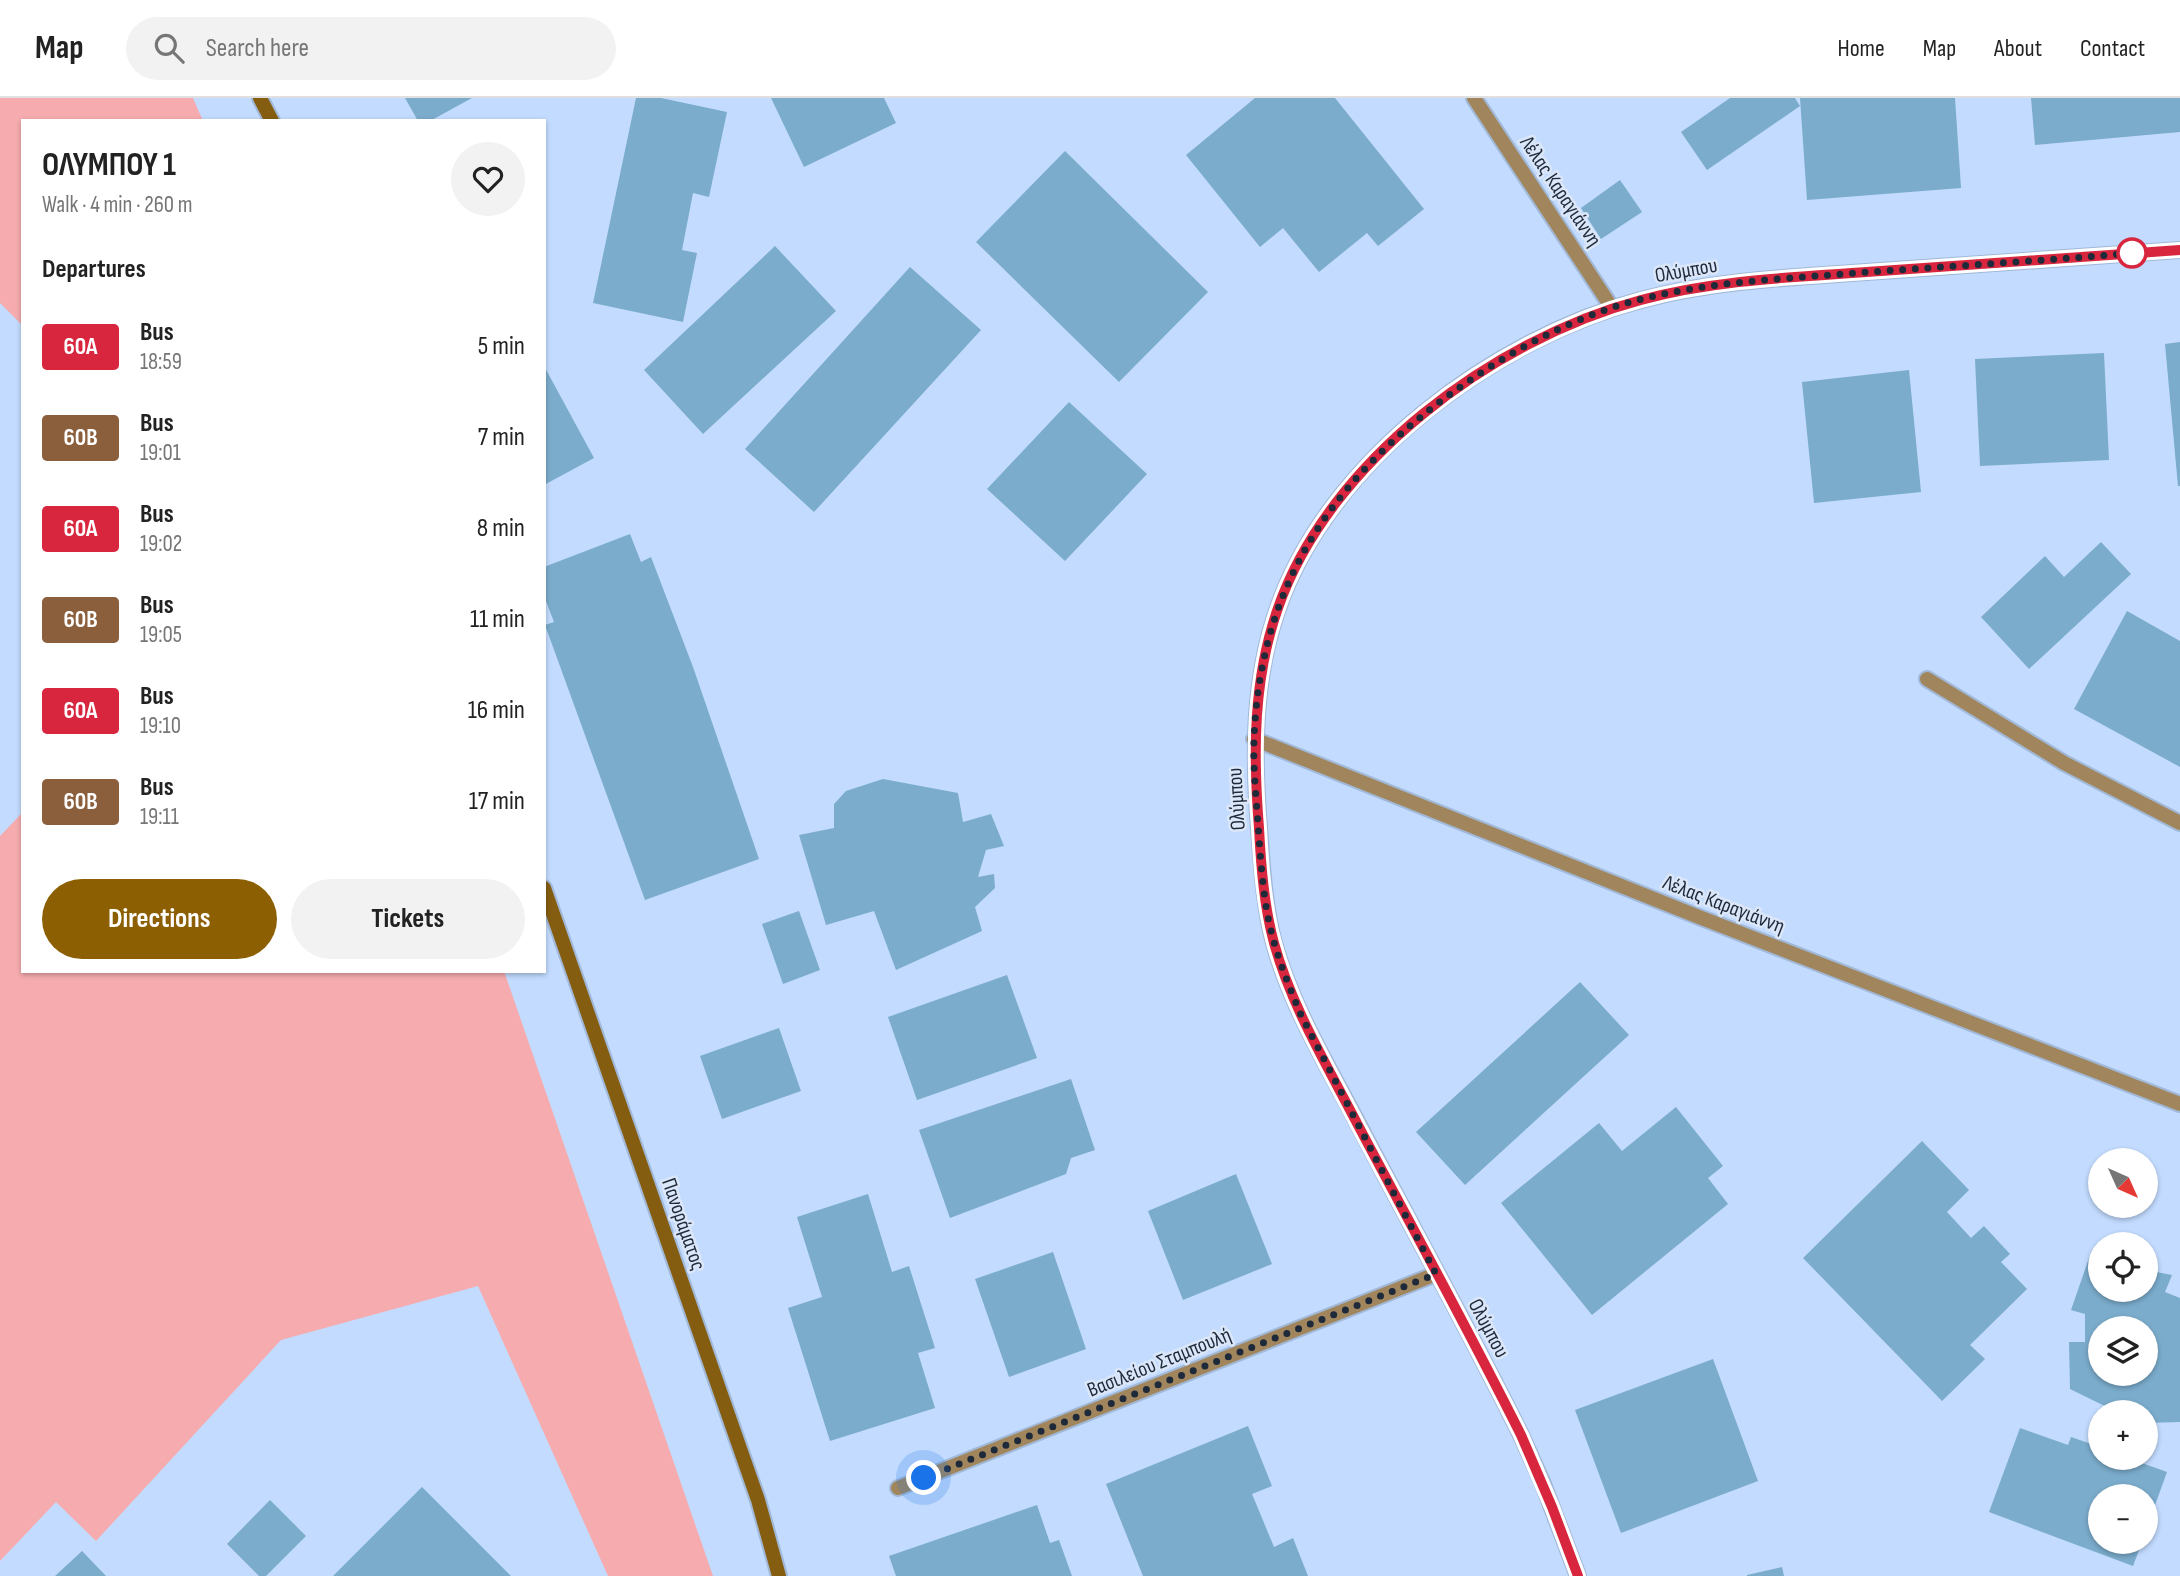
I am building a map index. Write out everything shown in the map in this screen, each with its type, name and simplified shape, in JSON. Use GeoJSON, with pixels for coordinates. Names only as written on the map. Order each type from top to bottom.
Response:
{"type":"FeatureCollection","features":[{"type":"Feature","properties":{"kind":"main road"},"geometry":{"type":"LineString","coordinates":[[260,98],[271,119]]}},
{"type":"Feature","properties":{"kind":"main road","name":"Πανοράματος"},"geometry":{"type":"LineString","coordinates":[[546,894],[758,1500],[779,1576]]}},
{"type":"Feature","properties":{"kind":"street","name":"Λέλας Καραγιάννη"},"geometry":{"type":"LineString","coordinates":[[1474,98],[1612,308]]}},
{"type":"Feature","properties":{"kind":"street","name":"Ολύμπου"},"geometry":{"type":"LineString","coordinates":[[1578,1576],[1521,1435],[1301,1015],[1279,959],[1270,928],[1263,880],[1254,739],[1261,673],[1276,611],[1301,556],[1344,491],[1386,446],[1464,384],[1536,339],[1612,308],[1647,298],[1749,281],[2180,250]]}},
{"type":"Feature","properties":{"kind":"street"},"geometry":{"type":"LineString","coordinates":[[1927,679],[2064,763],[2180,823]]}},
{"type":"Feature","properties":{"kind":"street","name":"Λέλας Καραγιάννη"},"geometry":{"type":"LineString","coordinates":[[1254,739],[1699,918],[2180,1104]]}},
{"type":"Feature","properties":{"kind":"street","name":"Βασιλείου Σταμπουλή"},"geometry":{"type":"LineString","coordinates":[[898,1488],[1436,1274]]}},
{"type":"Feature","properties":{"kind":"shaded area"},"geometry":{"type":"Polygon","coordinates":[[[0,98],[193,98],[202,119],[21,119],[21,324],[0,303],[0,98]]]}},
{"type":"Feature","properties":{"kind":"shaded area"},"geometry":{"type":"Polygon","coordinates":[[[21,814],[21,973],[505,973],[713,1576],[608,1576],[478,1286],[281,1340],[96,1541],[56,1502],[0,1561],[0,836],[21,814]]]}},
{"type":"Feature","properties":{"kind":"building"},"geometry":{"type":"Polygon","coordinates":[[[405,98],[472,98],[434,119],[417,119],[405,98]]]}},
{"type":"Feature","properties":{"kind":"building"},"geometry":{"type":"Polygon","coordinates":[[[636,98],[661,98],[727,112],[709,197],[693,193],[682,250],[697,253],[683,322],[593,303],[636,98]]]}},
{"type":"Feature","properties":{"kind":"building"},"geometry":{"type":"Polygon","coordinates":[[[771,98],[884,98],[896,123],[804,167],[771,98]]]}},
{"type":"Feature","properties":{"kind":"building"},"geometry":{"type":"Polygon","coordinates":[[[1255,98],[1335,98],[1424,209],[1378,246],[1367,233],[1319,272],[1283,228],[1260,247],[1186,155],[1255,98]]]}},
{"type":"Feature","properties":{"kind":"building"},"geometry":{"type":"Polygon","coordinates":[[[1730,98],[1795,98],[1800,106],[1707,170],[1681,132],[1730,98]]]}},
{"type":"Feature","properties":{"kind":"building"},"geometry":{"type":"Polygon","coordinates":[[[1800,98],[1955,98],[1961,188],[1807,200],[1800,98]]]}},
{"type":"Feature","properties":{"kind":"building"},"geometry":{"type":"Polygon","coordinates":[[[2031,98],[2180,98],[2180,132],[2035,145],[2031,98]]]}},
{"type":"Feature","properties":{"kind":"building"},"geometry":{"type":"Polygon","coordinates":[[[1065,151],[1208,292],[1119,382],[976,242],[1065,151]]]}},
{"type":"Feature","properties":{"kind":"building"},"geometry":{"type":"Polygon","coordinates":[[[1620,180],[1642,212],[1601,239],[1581,208],[1620,180]]]}},
{"type":"Feature","properties":{"kind":"building"},"geometry":{"type":"Polygon","coordinates":[[[775,246],[836,311],[703,434],[644,370],[775,246]]]}},
{"type":"Feature","properties":{"kind":"building"},"geometry":{"type":"Polygon","coordinates":[[[910,267],[981,330],[814,512],[745,449],[910,267]]]}},
{"type":"Feature","properties":{"kind":"building"},"geometry":{"type":"Polygon","coordinates":[[[2180,342],[2180,486],[2178,486],[2165,344],[2180,342]]]}},
{"type":"Feature","properties":{"kind":"building"},"geometry":{"type":"Polygon","coordinates":[[[2104,353],[2109,460],[1980,466],[1975,359],[2104,353]]]}},
{"type":"Feature","properties":{"kind":"building"},"geometry":{"type":"Polygon","coordinates":[[[546,370],[594,458],[546,484],[546,370]]]}},
{"type":"Feature","properties":{"kind":"building"},"geometry":{"type":"Polygon","coordinates":[[[1909,370],[1921,492],[1814,503],[1802,382],[1909,370]]]}},
{"type":"Feature","properties":{"kind":"building"},"geometry":{"type":"Polygon","coordinates":[[[1069,402],[1147,474],[1065,561],[987,489],[1069,402]]]}},
{"type":"Feature","properties":{"kind":"building"},"geometry":{"type":"Polygon","coordinates":[[[630,534],[641,562],[651,557],[693,667],[759,859],[645,900],[546,628],[546,625],[554,622],[546,601],[546,566],[630,534]]]}},
{"type":"Feature","properties":{"kind":"building"},"geometry":{"type":"Polygon","coordinates":[[[2101,542],[2131,574],[2029,669],[1981,617],[2045,556],[2064,577],[2101,542]]]}},
{"type":"Feature","properties":{"kind":"building"},"geometry":{"type":"Polygon","coordinates":[[[2127,611],[2180,641],[2180,767],[2074,709],[2127,611]]]}},
{"type":"Feature","properties":{"kind":"building"},"geometry":{"type":"Polygon","coordinates":[[[883,779],[958,793],[963,822],[991,814],[1004,846],[986,850],[978,877],[994,874],[995,888],[975,907],[982,931],[896,970],[874,911],[826,925],[799,835],[834,828],[834,804],[846,791],[883,779]]]}},
{"type":"Feature","properties":{"kind":"building"},"geometry":{"type":"Polygon","coordinates":[[[799,911],[820,970],[783,984],[762,924],[799,911]]]}},
{"type":"Feature","properties":{"kind":"building"},"geometry":{"type":"Polygon","coordinates":[[[1007,975],[1037,1058],[917,1100],[888,1017],[1007,975]]]}},
{"type":"Feature","properties":{"kind":"building"},"geometry":{"type":"Polygon","coordinates":[[[1580,982],[1629,1035],[1465,1185],[1416,1132],[1580,982]]]}},
{"type":"Feature","properties":{"kind":"building"},"geometry":{"type":"Polygon","coordinates":[[[779,1028],[801,1091],[722,1119],[700,1056],[779,1028]]]}},
{"type":"Feature","properties":{"kind":"building"},"geometry":{"type":"Polygon","coordinates":[[[1071,1079],[1095,1150],[1071,1158],[1066,1174],[950,1218],[919,1130],[1071,1079]]]}},
{"type":"Feature","properties":{"kind":"building"},"geometry":{"type":"Polygon","coordinates":[[[1676,1107],[1723,1166],[1708,1178],[1728,1204],[1592,1315],[1501,1203],[1599,1123],[1622,1151],[1676,1107]]]}},
{"type":"Feature","properties":{"kind":"building"},"geometry":{"type":"Polygon","coordinates":[[[1922,1141],[1969,1190],[1947,1212],[1971,1238],[1984,1226],[2010,1254],[2001,1262],[2027,1289],[1970,1345],[1985,1359],[1942,1401],[1803,1258],[1922,1141]]]}},
{"type":"Feature","properties":{"kind":"building"},"geometry":{"type":"Polygon","coordinates":[[[1236,1174],[1272,1264],[1183,1300],[1148,1211],[1236,1174]]]}},
{"type":"Feature","properties":{"kind":"building"},"geometry":{"type":"Polygon","coordinates":[[[868,1194],[892,1272],[909,1266],[935,1348],[918,1353],[935,1408],[830,1441],[788,1308],[822,1297],[797,1217],[868,1194]]]}},
{"type":"Feature","properties":{"kind":"building"},"geometry":{"type":"Polygon","coordinates":[[[1053,1252],[1086,1349],[1009,1377],[975,1279],[1053,1252]]]}},
{"type":"Feature","properties":{"kind":"building"},"geometry":{"type":"Polygon","coordinates":[[[2088,1261],[2088,1302],[2158,1302],[2158,1272],[2172,1275],[2165,1292],[2180,1298],[2180,1422],[2158,1423],[2158,1400],[2092,1400],[2070,1389],[2069,1342],[2085,1342],[2085,1314],[2071,1310],[2088,1261]]]}},
{"type":"Feature","properties":{"kind":"building"},"geometry":{"type":"Polygon","coordinates":[[[1713,1359],[1758,1481],[1621,1533],[1575,1410],[1713,1359]]]}},
{"type":"Feature","properties":{"kind":"building"},"geometry":{"type":"Polygon","coordinates":[[[1248,1426],[1272,1486],[1252,1494],[1274,1547],[1293,1538],[1308,1576],[1143,1576],[1106,1484],[1248,1426]]]}},
{"type":"Feature","properties":{"kind":"building"},"geometry":{"type":"Polygon","coordinates":[[[2020,1428],[2068,1445],[2071,1437],[2088,1443],[2088,1470],[2158,1469],[2167,1472],[2158,1497],[2158,1484],[2088,1484],[2088,1549],[1989,1512],[2020,1428]]]}},
{"type":"Feature","properties":{"kind":"building"},"geometry":{"type":"Polygon","coordinates":[[[422,1487],[511,1576],[333,1576],[422,1487]]]}},
{"type":"Feature","properties":{"kind":"building"},"geometry":{"type":"Polygon","coordinates":[[[270,1500],[306,1536],[266,1576],[259,1576],[227,1544],[270,1500]]]}},
{"type":"Feature","properties":{"kind":"building"},"geometry":{"type":"Polygon","coordinates":[[[1037,1505],[1050,1543],[1059,1540],[1072,1576],[896,1576],[889,1556],[1037,1505]]]}},
{"type":"Feature","properties":{"kind":"building"},"geometry":{"type":"Polygon","coordinates":[[[82,1551],[106,1576],[55,1576],[82,1551]]]}},
{"type":"Feature","properties":{"kind":"building"},"geometry":{"type":"Polygon","coordinates":[[[2101,1554],[2138,1554],[2133,1566],[2101,1554]]]}},
{"type":"Feature","properties":{"kind":"building"},"geometry":{"type":"Polygon","coordinates":[[[1782,1567],[1784,1576],[1747,1576],[1747,1575],[1782,1567]]]}},
{"type":"Feature","properties":{"kind":"bus line","name":"60Α"},"geometry":{"type":"LineString","coordinates":[[1578,1576],[1521,1435],[1301,1015],[1273,939],[1261,856],[1254,739],[1266,648],[1288,580],[1315,532],[1344,491],[1386,446],[1423,414],[1480,373],[1536,339],[1612,308],[1647,298],[1749,281],[2180,250]]}},
{"type":"Feature","properties":{"kind":"route"},"geometry":{"type":"LineString","coordinates":[[924,1478],[1436,1274],[1301,1015],[1288,985],[1273,939],[1261,856],[1254,739],[1261,673],[1276,611],[1288,580],[1315,532],[1344,491],[1367,465],[1423,414],[1497,362],[1552,332],[1612,308],[1647,298],[1749,281],[2132,253]]}}]}
